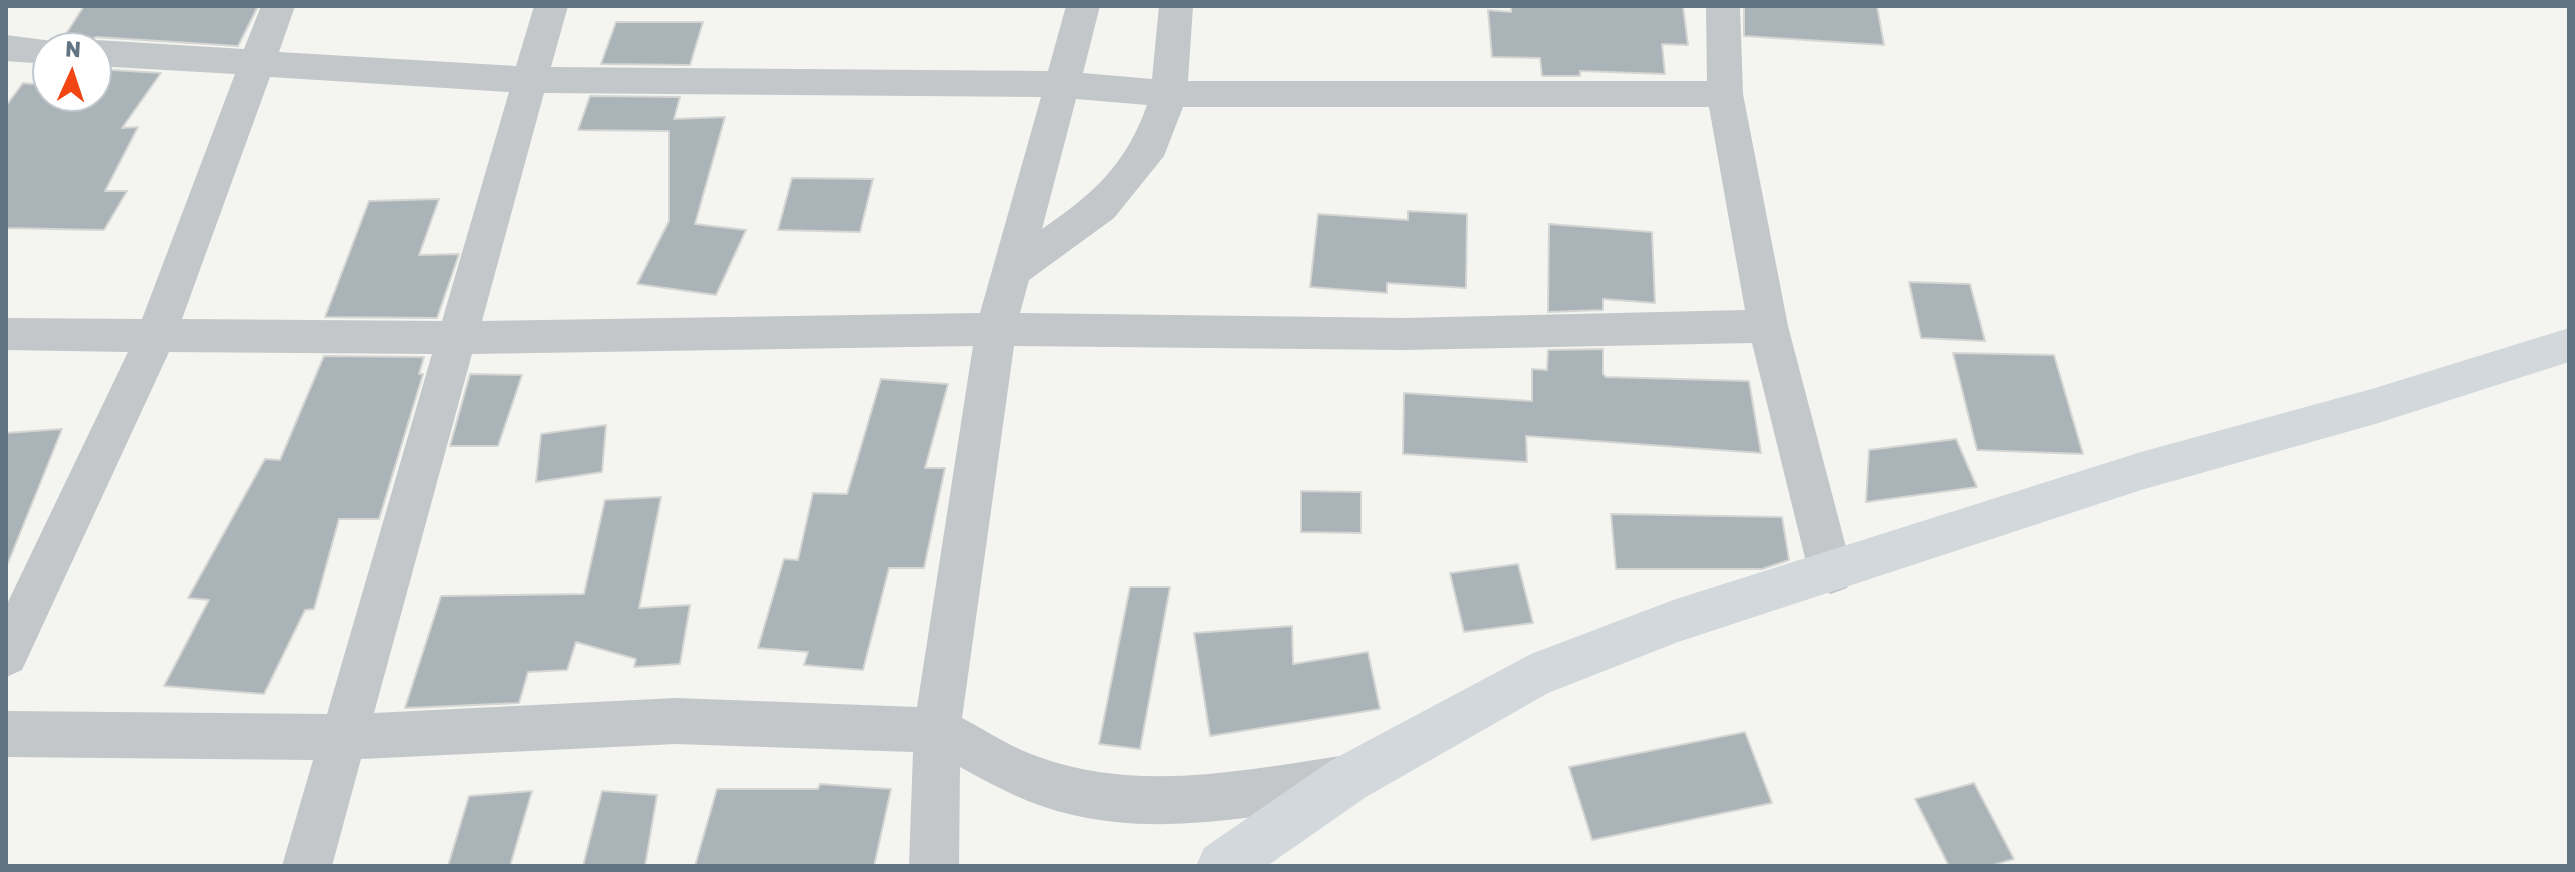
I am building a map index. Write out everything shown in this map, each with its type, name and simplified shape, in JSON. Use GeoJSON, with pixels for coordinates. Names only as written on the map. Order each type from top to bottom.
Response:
{"type":"FeatureCollection","features":[{"type":"Feature","properties":{"kind":"street"},"geometry":{"type":"LineString","coordinates":[[6,655],[156,336],[278,6]]}},
{"type":"Feature","properties":{"kind":"street"},"geometry":{"type":"LineString","coordinates":[[307,866],[551,6]]}},
{"type":"Feature","properties":{"kind":"street"},"geometry":{"type":"LineString","coordinates":[[934,866],[937,730],[996,329],[1083,6]]}},
{"type":"Feature","properties":{"kind":"street"},"geometry":{"type":"LineString","coordinates":[[1012,271],[1101,208],[1151,146],[1169,94],[1176,6]]}},
{"type":"Feature","properties":{"kind":"street"},"geometry":{"type":"LineString","coordinates":[[1723,6],[1725,94],[1768,326],[1818,534],[1831,574]]}},
{"type":"Feature","properties":{"kind":"street"},"geometry":{"type":"LineString","coordinates":[[6,48],[32,50]]}},
{"type":"Feature","properties":{"kind":"street"},"geometry":{"type":"LineString","coordinates":[[112,54],[532,80],[1060,84],[1169,94],[1725,94]]}},
{"type":"Feature","properties":{"kind":"street"},"geometry":{"type":"LineString","coordinates":[[6,334],[459,338],[996,329],[1405,334],[1768,326]]}},
{"type":"Feature","properties":{"kind":"street"},"geometry":{"type":"LineString","coordinates":[[1222,866],[1348,779],[1531,677],[1676,621],[1831,574],[2141,471],[2375,406],[2569,345]]}},
{"type":"Feature","properties":{"kind":"street"},"geometry":{"type":"LineString","coordinates":[[6,734],[346,737],[676,721],[937,730],[1027,777],[1072,791],[1135,801],[1212,799],[1348,779]]}},
{"type":"Feature","properties":{"kind":"building"},"geometry":{"type":"Polygon","coordinates":[[[84,6],[258,6],[238,46],[112,38],[112,32],[67,32],[84,6]]]}},
{"type":"Feature","properties":{"kind":"building"},"geometry":{"type":"Polygon","coordinates":[[[1511,6],[1683,6],[1688,45],[1662,44],[1665,74],[1580,71],[1580,76],[1542,76],[1540,58],[1492,57],[1488,10],[1511,12],[1511,6]]]}},
{"type":"Feature","properties":{"kind":"building"},"geometry":{"type":"Polygon","coordinates":[[[1744,6],[1877,6],[1884,45],[1744,36],[1744,6]]]}},
{"type":"Feature","properties":{"kind":"building"},"geometry":{"type":"Polygon","coordinates":[[[616,22],[703,22],[690,65],[601,64],[616,22]]]}},
{"type":"Feature","properties":{"kind":"building"},"geometry":{"type":"Polygon","coordinates":[[[112,70],[161,73],[122,128],[138,127],[105,191],[127,191],[104,230],[6,228],[6,106],[23,83],[32,84],[32,112],[112,112],[112,70]]]}},
{"type":"Feature","properties":{"kind":"building"},"geometry":{"type":"Polygon","coordinates":[[[590,96],[680,97],[674,119],[725,117],[695,224],[746,230],[716,295],[637,284],[669,221],[669,131],[578,130],[590,96]]]}},
{"type":"Feature","properties":{"kind":"building"},"geometry":{"type":"Polygon","coordinates":[[[792,178],[873,179],[860,232],[778,230],[792,178]]]}},
{"type":"Feature","properties":{"kind":"building"},"geometry":{"type":"Polygon","coordinates":[[[439,199],[419,255],[459,254],[437,318],[325,317],[369,201],[439,199]]]}},
{"type":"Feature","properties":{"kind":"building"},"geometry":{"type":"Polygon","coordinates":[[[1408,211],[1467,214],[1466,288],[1387,283],[1387,293],[1310,287],[1318,214],[1408,220],[1408,211]]]}},
{"type":"Feature","properties":{"kind":"building"},"geometry":{"type":"Polygon","coordinates":[[[1549,224],[1652,232],[1655,303],[1603,299],[1603,310],[1548,312],[1549,224]]]}},
{"type":"Feature","properties":{"kind":"building"},"geometry":{"type":"Polygon","coordinates":[[[1909,282],[1970,284],[1985,341],[1921,338],[1909,282]]]}},
{"type":"Feature","properties":{"kind":"building"},"geometry":{"type":"Polygon","coordinates":[[[1603,349],[1603,374],[1606,377],[1749,381],[1761,453],[1526,436],[1527,462],[1403,454],[1404,393],[1532,401],[1532,369],[1547,370],[1548,350],[1603,349]]]}},
{"type":"Feature","properties":{"kind":"building"},"geometry":{"type":"Polygon","coordinates":[[[1953,353],[2054,355],[2083,454],[1977,450],[1953,353]]]}},
{"type":"Feature","properties":{"kind":"building"},"geometry":{"type":"Polygon","coordinates":[[[324,356],[424,357],[419,374],[423,374],[379,519],[339,519],[314,609],[305,610],[264,694],[164,686],[209,600],[188,598],[265,459],[280,460],[324,356]]]}},
{"type":"Feature","properties":{"kind":"building"},"geometry":{"type":"Polygon","coordinates":[[[470,374],[522,375],[498,446],[450,446],[470,374]]]}},
{"type":"Feature","properties":{"kind":"building"},"geometry":{"type":"Polygon","coordinates":[[[881,379],[948,384],[925,468],[945,468],[924,568],[889,568],[863,670],[804,665],[808,652],[758,648],[784,559],[798,560],[813,493],[847,494],[881,379]]]}},
{"type":"Feature","properties":{"kind":"building"},"geometry":{"type":"Polygon","coordinates":[[[606,425],[602,472],[536,482],[541,434],[606,425]]]}},
{"type":"Feature","properties":{"kind":"building"},"geometry":{"type":"Polygon","coordinates":[[[62,429],[8,563],[6,433],[62,429]]]}},
{"type":"Feature","properties":{"kind":"building"},"geometry":{"type":"Polygon","coordinates":[[[1956,439],[1977,487],[1866,502],[1869,450],[1956,439]]]}},
{"type":"Feature","properties":{"kind":"building"},"geometry":{"type":"Polygon","coordinates":[[[1301,491],[1361,492],[1361,533],[1301,532],[1301,491]]]}},
{"type":"Feature","properties":{"kind":"building"},"geometry":{"type":"Polygon","coordinates":[[[661,497],[639,608],[690,605],[680,664],[634,667],[636,659],[576,642],[567,670],[528,672],[519,703],[405,708],[441,596],[584,594],[605,500],[661,497]]]}},
{"type":"Feature","properties":{"kind":"building"},"geometry":{"type":"Polygon","coordinates":[[[1611,514],[1782,517],[1789,560],[1762,569],[1616,569],[1611,514]]]}},
{"type":"Feature","properties":{"kind":"building"},"geometry":{"type":"Polygon","coordinates":[[[1518,564],[1533,623],[1464,632],[1450,573],[1518,564]]]}},
{"type":"Feature","properties":{"kind":"building"},"geometry":{"type":"Polygon","coordinates":[[[1130,587],[1170,587],[1140,749],[1099,744],[1130,587]]]}},
{"type":"Feature","properties":{"kind":"building"},"geometry":{"type":"Polygon","coordinates":[[[1292,626],[1293,664],[1368,652],[1380,709],[1210,736],[1194,633],[1292,626]]]}},
{"type":"Feature","properties":{"kind":"building"},"geometry":{"type":"Polygon","coordinates":[[[1745,732],[1772,803],[1592,840],[1569,767],[1745,732]]]}},
{"type":"Feature","properties":{"kind":"building"},"geometry":{"type":"Polygon","coordinates":[[[1974,783],[2014,859],[1990,866],[1949,866],[1915,799],[1974,783]]]}},
{"type":"Feature","properties":{"kind":"building"},"geometry":{"type":"Polygon","coordinates":[[[820,784],[891,789],[874,866],[695,866],[717,789],[818,789],[820,784]]]}},
{"type":"Feature","properties":{"kind":"building"},"geometry":{"type":"Polygon","coordinates":[[[532,791],[510,866],[448,866],[469,796],[532,791]]]}},
{"type":"Feature","properties":{"kind":"building"},"geometry":{"type":"Polygon","coordinates":[[[602,791],[657,795],[645,866],[583,866],[602,791]]]}}]}
